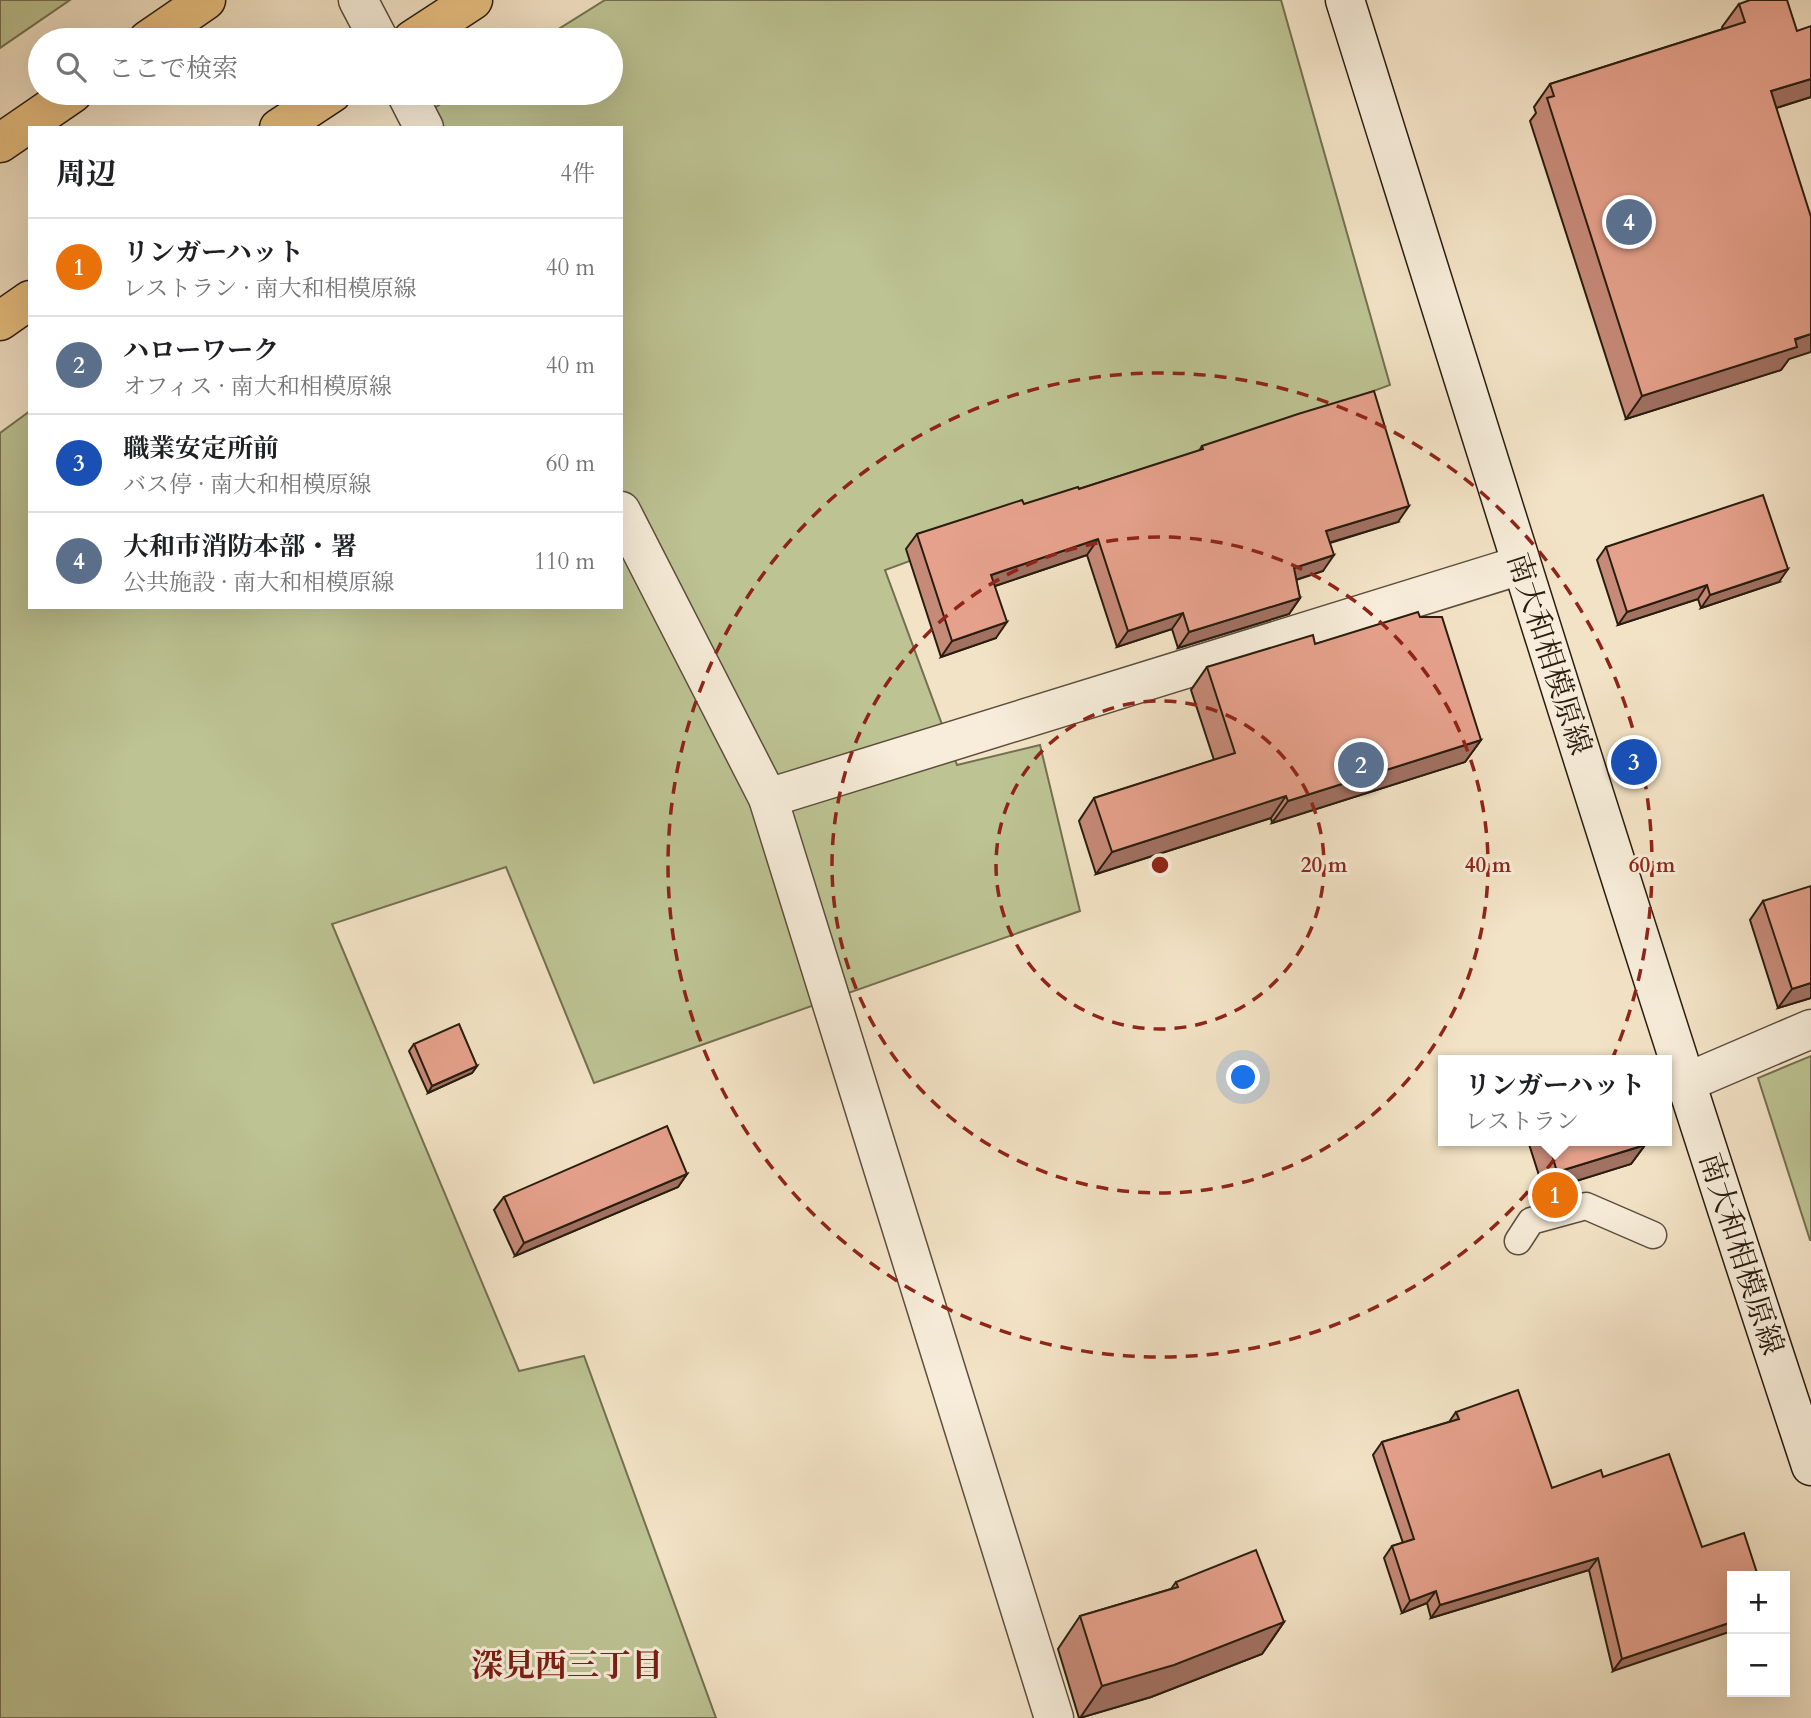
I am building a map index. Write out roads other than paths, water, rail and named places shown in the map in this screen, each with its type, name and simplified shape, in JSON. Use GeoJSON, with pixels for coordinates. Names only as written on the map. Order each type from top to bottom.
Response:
{"type":"FeatureCollection","features":[{"type":"Feature","properties":{"kind":"highway"},"geometry":{"type":"LineString","coordinates":[[165,28],[206,0]]}},
{"type":"Feature","properties":{"kind":"highway"},"geometry":{"type":"LineString","coordinates":[[430,28],[473,0]]}},
{"type":"Feature","properties":{"kind":"highway"},"geometry":{"type":"LineString","coordinates":[[0,143],[55,105]]}},
{"type":"Feature","properties":{"kind":"highway"},"geometry":{"type":"LineString","coordinates":[[282,126],[314,105]]}},
{"type":"Feature","properties":{"kind":"highway"},"geometry":{"type":"LineString","coordinates":[[0,321],[28,301]]}},
{"type":"Feature","properties":{"kind":"street"},"geometry":{"type":"LineString","coordinates":[[358,0],[373,28]]}},
{"type":"Feature","properties":{"kind":"street","name":"南大和相模原線"},"geometry":{"type":"LineString","coordinates":[[1345,0],[1685,1083],[1811,1466]]}},
{"type":"Feature","properties":{"kind":"street"},"geometry":{"type":"LineString","coordinates":[[412,105],[423,126]]}},
{"type":"Feature","properties":{"kind":"street"},"geometry":{"type":"LineString","coordinates":[[623,515],[768,798],[1054,1718]]}},
{"type":"Feature","properties":{"kind":"street"},"geometry":{"type":"LineString","coordinates":[[768,798],[1521,565]]}},
{"type":"Feature","properties":{"kind":"street"},"geometry":{"type":"LineString","coordinates":[[1685,1083],[1811,1029]]}},
{"type":"Feature","properties":{"kind":"lane"},"geometry":{"type":"LineString","coordinates":[[1518,1241],[1531,1221],[1586,1206],[1653,1236]]}},
{"type":"Feature","properties":{"kind":"place","name":"大和市消防本部・署"},"geometry":{"type":"Point","coordinates":[1629,222]}},
{"type":"Feature","properties":{"kind":"place","name":"職業安定所前"},"geometry":{"type":"Point","coordinates":[1634,762]}},
{"type":"Feature","properties":{"kind":"place","name":"ハローワーク"},"geometry":{"type":"Point","coordinates":[1361,765]}},
{"type":"Feature","properties":{"kind":"place","name":"リンガーハット"},"geometry":{"type":"Point","coordinates":[1555,1195]}},
{"type":"Feature","properties":{"kind":"district","name":"深見西三丁目"},"geometry":{"type":"Point","coordinates":[567,1666]}}]}
